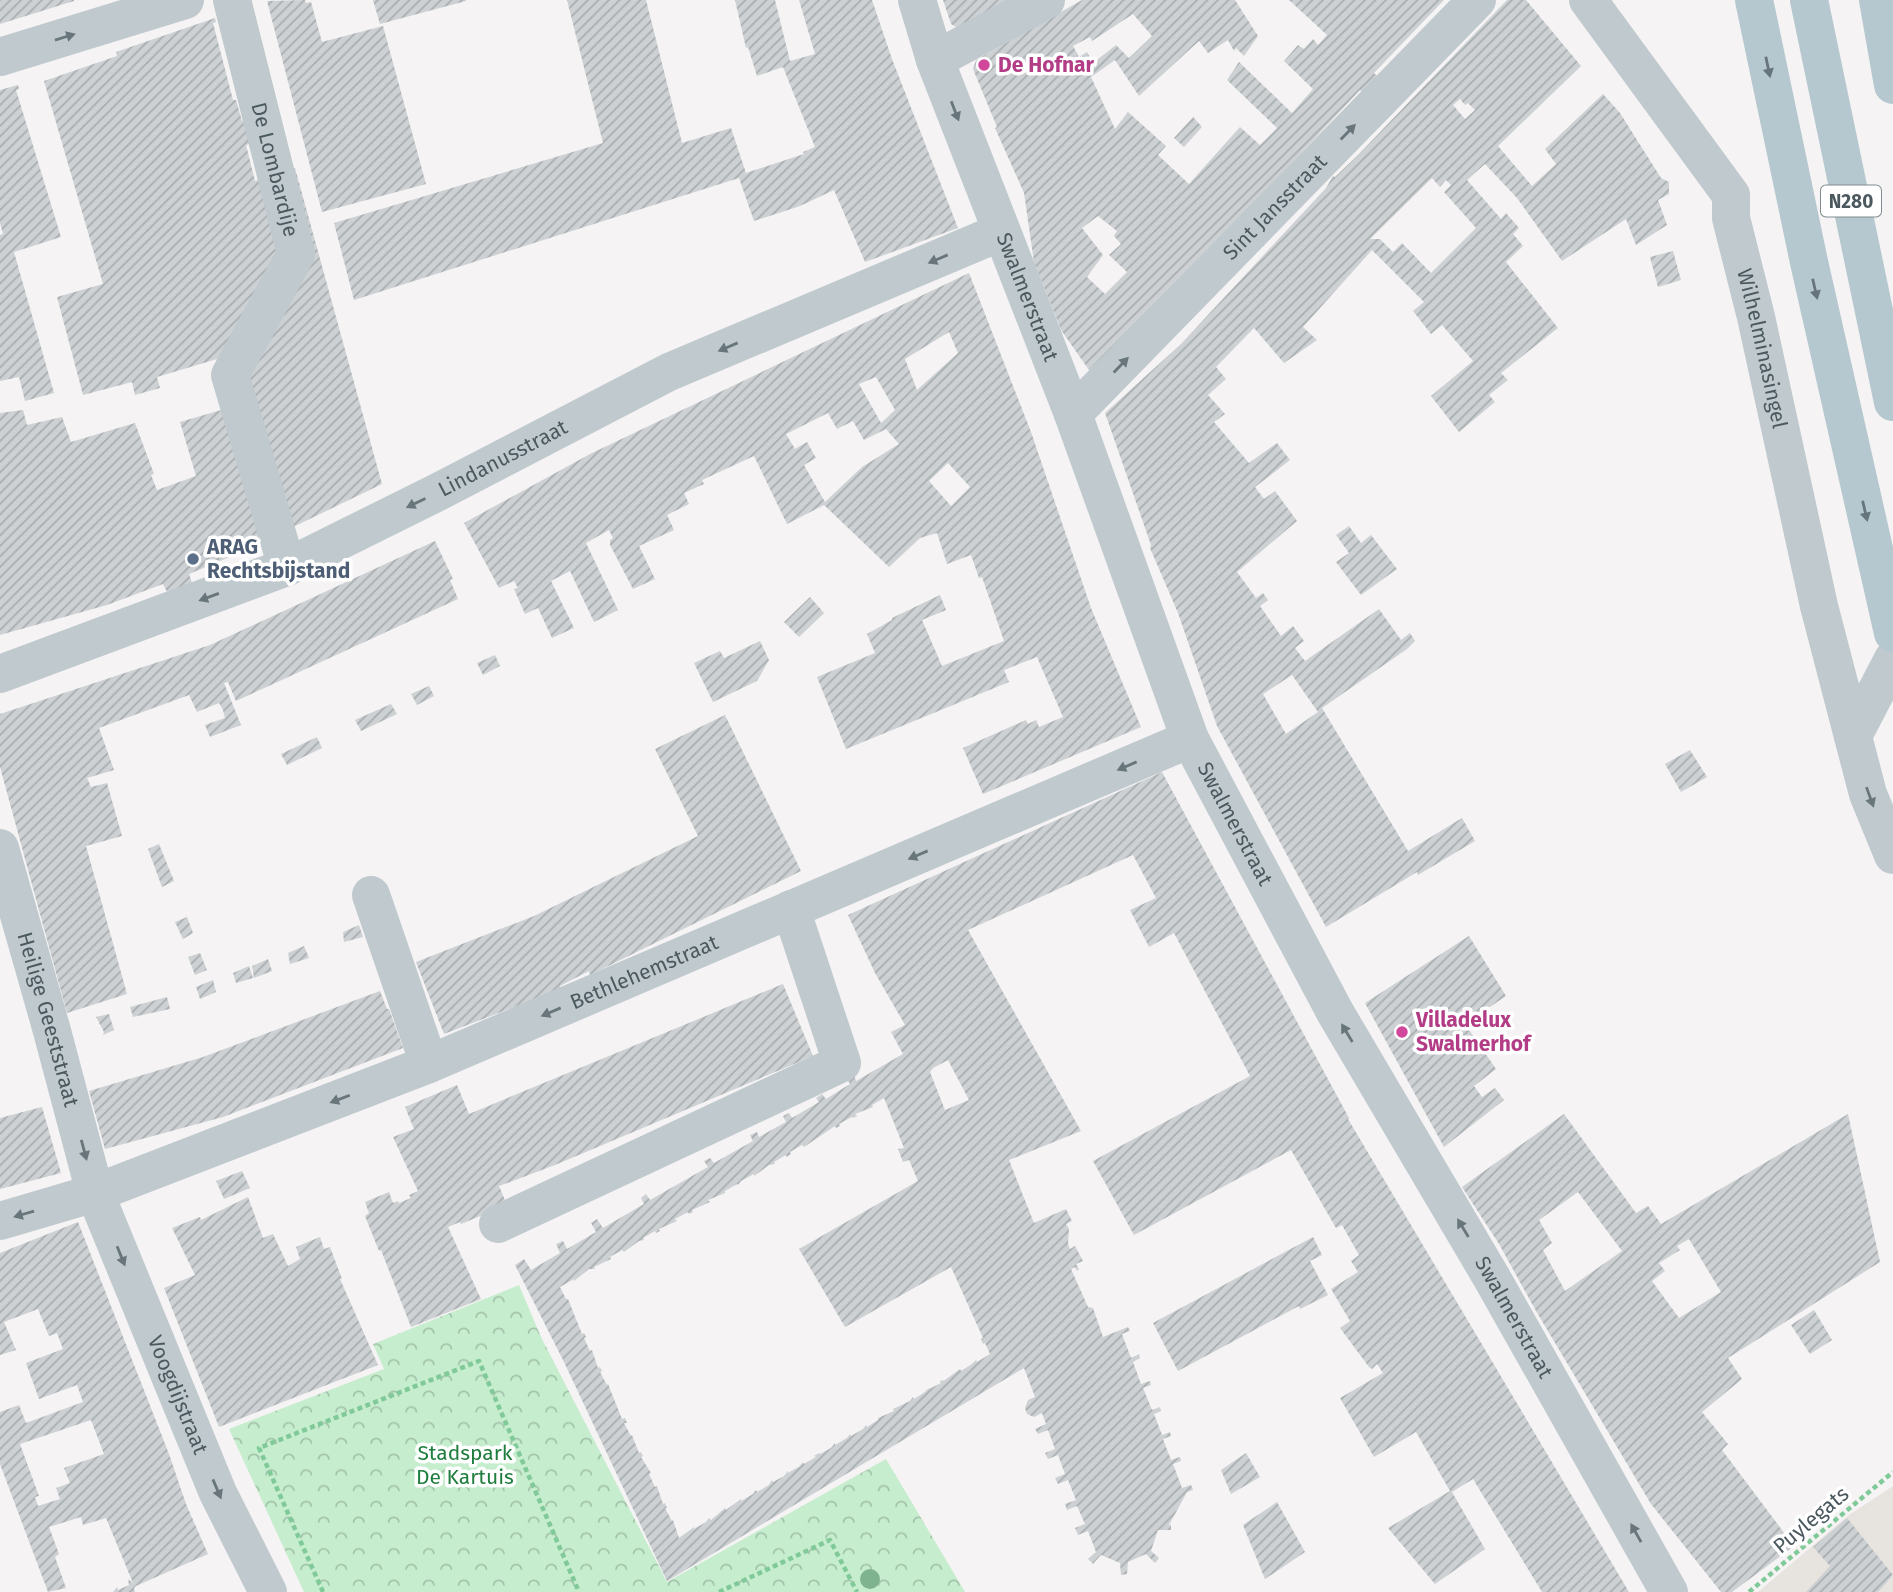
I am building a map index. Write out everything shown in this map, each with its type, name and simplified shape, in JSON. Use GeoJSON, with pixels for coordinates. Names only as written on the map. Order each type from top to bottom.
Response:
{"type":"FeatureCollection","features":[{"type":"Feature","properties":{"kind":"main road","name":"N280"},"geometry":{"type":"LineString","coordinates":[[1754,0],[1809,262],[1893,633]]}},
{"type":"Feature","properties":{"kind":"main road","name":"N280"},"geometry":{"type":"LineString","coordinates":[[1809,0],[1893,402]]}},
{"type":"Feature","properties":{"kind":"main road"},"geometry":{"type":"LineString","coordinates":[[1878,0],[1893,85]]}},
{"type":"Feature","properties":{"kind":"street"},"geometry":{"type":"LineString","coordinates":[[0,57],[185,0]]}},
{"type":"Feature","properties":{"kind":"street","name":"De Lombardije"},"geometry":{"type":"LineString","coordinates":[[232,0],[296,254],[230,375],[287,567]]}},
{"type":"Feature","properties":{"kind":"street","name":"Swalmerstraat"},"geometry":{"type":"LineString","coordinates":[[917,0],[935,60],[1073,414],[1190,739],[1335,1012],[1493,1280],[1670,1592]]}},
{"type":"Feature","properties":{"kind":"street"},"geometry":{"type":"LineString","coordinates":[[935,60],[1046,0]]}},
{"type":"Feature","properties":{"kind":"street","name":"Sint Jansstraat"},"geometry":{"type":"LineString","coordinates":[[1073,414],[1477,0]]}},
{"type":"Feature","properties":{"kind":"street","name":"Wilhelminasingel"},"geometry":{"type":"LineString","coordinates":[[1588,0],[1731,195],[1731,218],[1756,317],[1819,606],[1868,794],[1893,855]]}},
{"type":"Feature","properties":{"kind":"street","name":"Lindanusstraat"},"geometry":{"type":"LineString","coordinates":[[0,674],[287,567],[668,372],[1001,232]]}},
{"type":"Feature","properties":{"kind":"street"},"geometry":{"type":"LineString","coordinates":[[1853,736],[1893,659]]}},
{"type":"Feature","properties":{"kind":"street","name":"Bethlehemstraat"},"geometry":{"type":"LineString","coordinates":[[0,1220],[95,1193],[429,1064],[1190,739]]}},
{"type":"Feature","properties":{"kind":"street","name":"Heilige Geeststraat"},"geometry":{"type":"LineString","coordinates":[[0,848],[7,895],[95,1193]]}},
{"type":"Feature","properties":{"kind":"street"},"geometry":{"type":"LineString","coordinates":[[371,895],[429,1064]]}},
{"type":"Feature","properties":{"kind":"street"},"geometry":{"type":"LineString","coordinates":[[498,1224],[842,1063],[791,909]]}},
{"type":"Feature","properties":{"kind":"street","name":"Voogdijstraat"},"geometry":{"type":"LineString","coordinates":[[95,1193],[218,1493],[268,1592]]}},
{"type":"Feature","properties":{"kind":"path"},"geometry":{"type":"LineString","coordinates":[[323,1592],[259,1448],[478,1361],[579,1592]]}},
{"type":"Feature","properties":{"kind":"path","name":"Puylegats"},"geometry":{"type":"LineString","coordinates":[[1749,1592],[1893,1472]]}},
{"type":"Feature","properties":{"kind":"path"},"geometry":{"type":"LineString","coordinates":[[719,1592],[830,1540],[857,1592]]}},
{"type":"Feature","properties":{"kind":"shaded area"},"geometry":{"type":"Polygon","coordinates":[[[1893,1486],[1893,1592],[1758,1592],[1849,1515],[1893,1486]]]}},
{"type":"Feature","properties":{"kind":"green space","name":"Stadspark De Kartuis"},"geometry":{"type":"Polygon","coordinates":[[[519,1285],[541,1337],[667,1582],[886,1459],[965,1592],[304,1592],[229,1429],[384,1369],[373,1344],[519,1285]]]}},
{"type":"Feature","properties":{"kind":"building"},"geometry":{"type":"Polygon","coordinates":[[[0,0],[74,0],[74,1],[0,24],[0,0]]]}},
{"type":"Feature","properties":{"kind":"building"},"geometry":{"type":"Polygon","coordinates":[[[305,0],[306,3],[311,2],[322,42],[383,26],[426,184],[322,212],[267,1],[305,0]]]}},
{"type":"Feature","properties":{"kind":"building"},"geometry":{"type":"Polygon","coordinates":[[[373,0],[466,0],[466,1],[380,24],[373,0]]]}},
{"type":"Feature","properties":{"kind":"building"},"geometry":{"type":"Polygon","coordinates":[[[567,0],[646,0],[682,143],[731,128],[746,173],[804,154],[803,152],[815,147],[783,67],[757,76],[748,47],[746,48],[735,0],[775,0],[790,61],[815,54],[799,0],[872,0],[892,59],[958,228],[865,262],[834,190],[800,206],[754,221],[739,178],[354,300],[334,223],[603,143],[567,0]]]}},
{"type":"Feature","properties":{"kind":"building"},"geometry":{"type":"Polygon","coordinates":[[[943,0],[1017,0],[956,27],[951,24],[943,0]]]}},
{"type":"Feature","properties":{"kind":"building"},"geometry":{"type":"Polygon","coordinates":[[[1082,0],[1235,0],[1258,36],[1244,56],[1236,48],[1234,51],[1228,40],[1208,53],[1199,41],[1139,96],[1115,60],[1091,77],[1115,129],[1128,112],[1166,146],[1158,155],[1189,184],[1240,127],[1260,145],[1277,128],[1227,80],[1239,62],[1292,113],[1313,89],[1284,61],[1298,45],[1304,49],[1313,39],[1318,45],[1327,35],[1289,0],[1444,0],[1374,73],[1379,78],[1365,94],[1360,90],[1172,291],[1089,370],[1061,330],[1034,262],[1024,193],[973,69],[976,60],[1082,0]],[[1133,14],[1092,41],[1090,37],[1073,46],[1079,57],[1087,52],[1093,63],[1116,45],[1129,58],[1152,36],[1133,14]],[[1098,216],[1082,228],[1103,255],[1087,277],[1105,294],[1127,272],[1109,255],[1121,244],[1114,236],[1117,231],[1098,216]]]}},
{"type":"Feature","properties":{"kind":"building"},"geometry":{"type":"Polygon","coordinates":[[[1507,0],[1526,0],[1581,66],[1498,146],[1532,186],[1556,164],[1545,149],[1603,94],[1620,113],[1661,178],[1669,182],[1669,194],[1658,200],[1667,225],[1636,245],[1626,219],[1562,261],[1517,198],[1485,164],[1467,180],[1501,219],[1506,213],[1519,228],[1513,234],[1523,246],[1506,262],[1558,328],[1501,373],[1508,380],[1489,395],[1495,402],[1459,432],[1431,396],[1473,361],[1442,325],[1431,334],[1413,311],[1424,302],[1372,250],[1303,327],[1317,340],[1284,363],[1254,328],[1216,367],[1226,379],[1208,395],[1225,414],[1214,422],[1249,463],[1277,443],[1290,460],[1255,487],[1264,499],[1275,491],[1297,521],[1237,572],[1256,598],[1263,593],[1268,600],[1260,606],[1281,636],[1293,626],[1304,641],[1295,648],[1305,661],[1379,609],[1401,640],[1410,633],[1415,641],[1407,649],[1322,708],[1408,851],[1462,818],[1475,841],[1418,875],[1417,872],[1326,927],[1217,726],[1178,613],[1150,548],[1105,413],[1181,344],[1326,188],[1333,176],[1359,154],[1507,0]],[[1460,99],[1453,105],[1465,119],[1475,110],[1460,99]],[[1432,178],[1370,239],[1380,239],[1393,252],[1402,243],[1431,273],[1476,228],[1444,192],[1451,185],[1446,180],[1440,187],[1432,178]],[[1292,675],[1263,694],[1286,734],[1318,712],[1292,675]]]}},
{"type":"Feature","properties":{"kind":"building"},"geometry":{"type":"Polygon","coordinates":[[[215,18],[216,22],[213,23],[233,100],[236,100],[242,121],[252,118],[259,141],[246,145],[255,181],[295,168],[382,484],[289,529],[227,356],[157,377],[160,388],[135,395],[132,382],[83,395],[57,297],[103,284],[44,81],[117,56],[116,52],[215,18]]]}},
{"type":"Feature","properties":{"kind":"building"},"geometry":{"type":"Polygon","coordinates":[[[18,85],[19,89],[16,90],[61,237],[14,252],[54,393],[25,401],[19,377],[0,381],[0,235],[3,234],[0,223],[0,90],[18,85]]]}},
{"type":"Feature","properties":{"kind":"building"},"geometry":{"type":"Polygon","coordinates":[[[1193,117],[1202,127],[1184,147],[1174,138],[1193,117]]]}},
{"type":"Feature","properties":{"kind":"building"},"geometry":{"type":"Polygon","coordinates":[[[1673,251],[1681,280],[1658,287],[1650,257],[1673,251]]]}},
{"type":"Feature","properties":{"kind":"building"},"geometry":{"type":"Polygon","coordinates":[[[969,273],[1031,432],[1091,608],[1141,727],[983,794],[963,748],[1026,720],[1028,724],[1036,720],[1039,727],[1063,717],[1037,657],[1004,670],[1009,682],[846,749],[817,677],[875,653],[867,634],[892,618],[940,595],[946,610],[922,620],[942,666],[1004,641],[982,577],[979,578],[971,555],[947,564],[937,533],[920,538],[889,567],[824,505],[787,524],[754,456],[702,480],[704,484],[684,493],[689,504],[667,515],[674,530],[639,546],[655,579],[633,589],[610,545],[613,538],[609,530],[586,543],[618,610],[594,622],[570,571],[551,581],[574,628],[552,638],[538,608],[525,614],[514,589],[518,588],[514,581],[499,588],[464,523],[590,454],[969,273]],[[949,332],[905,359],[917,390],[958,353],[949,332]],[[876,377],[859,384],[881,423],[895,410],[876,377]],[[828,413],[786,434],[795,449],[807,442],[816,458],[804,465],[825,502],[862,467],[899,444],[886,429],[864,440],[853,421],[837,429],[828,413]],[[948,463],[929,481],[951,506],[970,487],[948,463]]]}},
{"type":"Feature","properties":{"kind":"building"},"geometry":{"type":"Polygon","coordinates":[[[228,408],[272,539],[189,574],[192,583],[167,592],[163,584],[107,605],[0,635],[0,413],[23,410],[27,425],[62,417],[71,442],[135,423],[154,474],[151,475],[157,490],[196,476],[180,422],[228,408]]]}},
{"type":"Feature","properties":{"kind":"building"},"geometry":{"type":"Polygon","coordinates":[[[1349,526],[1361,543],[1371,535],[1397,569],[1361,595],[1336,562],[1349,553],[1336,535],[1349,526]]]}},
{"type":"Feature","properties":{"kind":"building"},"geometry":{"type":"Polygon","coordinates":[[[435,541],[453,579],[450,580],[458,599],[236,701],[228,682],[224,683],[241,725],[210,737],[205,725],[225,718],[223,710],[219,703],[197,712],[189,695],[99,728],[114,770],[87,778],[91,787],[107,783],[122,836],[86,846],[127,994],[67,1013],[0,767],[0,714],[210,645],[435,541]]]}},
{"type":"Feature","properties":{"kind":"building"},"geometry":{"type":"Polygon","coordinates":[[[810,597],[824,613],[799,637],[784,622],[810,597]]]}},
{"type":"Feature","properties":{"kind":"building"},"geometry":{"type":"Polygon","coordinates":[[[760,641],[769,660],[757,681],[713,702],[694,663],[720,651],[724,658],[760,641]]]}},
{"type":"Feature","properties":{"kind":"building"},"geometry":{"type":"Polygon","coordinates":[[[495,655],[500,666],[483,675],[477,663],[495,655]]]}},
{"type":"Feature","properties":{"kind":"building"},"geometry":{"type":"Polygon","coordinates":[[[429,686],[434,696],[417,705],[411,694],[429,686]]]}},
{"type":"Feature","properties":{"kind":"building"},"geometry":{"type":"Polygon","coordinates":[[[391,704],[397,714],[361,731],[355,720],[391,704]]]}},
{"type":"Feature","properties":{"kind":"building"},"geometry":{"type":"Polygon","coordinates":[[[725,715],[801,871],[590,975],[589,971],[560,986],[561,989],[444,1034],[416,962],[534,916],[698,836],[655,749],[725,715]]]}},
{"type":"Feature","properties":{"kind":"building"},"geometry":{"type":"Polygon","coordinates":[[[317,737],[322,748],[287,765],[281,754],[317,737]]]}},
{"type":"Feature","properties":{"kind":"building"},"geometry":{"type":"Polygon","coordinates":[[[1690,750],[1707,777],[1681,792],[1665,764],[1690,750]]]}},
{"type":"Feature","properties":{"kind":"building"},"geometry":{"type":"Polygon","coordinates":[[[1162,772],[1348,1119],[1629,1592],[1542,1592],[1473,1479],[1452,1492],[1485,1549],[1435,1584],[1388,1528],[1450,1491],[1416,1432],[1374,1457],[1340,1398],[1383,1373],[1377,1364],[1372,1369],[1369,1367],[1340,1328],[1350,1321],[1331,1289],[1358,1272],[1351,1261],[1359,1255],[1342,1225],[1336,1228],[1291,1150],[1134,1235],[1093,1161],[1250,1076],[1174,933],[1149,947],[1130,910],[1156,898],[1133,855],[968,930],[1081,1131],[1009,1160],[1034,1223],[1066,1209],[1072,1221],[1066,1224],[1069,1229],[1068,1244],[1070,1249],[1075,1246],[1083,1261],[1076,1264],[1079,1269],[1077,1271],[1075,1267],[1071,1269],[1088,1307],[1093,1308],[1103,1337],[1128,1327],[1130,1331],[1122,1334],[1131,1358],[1139,1354],[1140,1358],[1133,1362],[1141,1384],[1150,1381],[1151,1385],[1143,1388],[1152,1410],[1160,1407],[1161,1411],[1154,1414],[1162,1435],[1170,1432],[1171,1436],[1163,1439],[1171,1460],[1180,1457],[1181,1461],[1173,1464],[1182,1488],[1191,1485],[1193,1490],[1187,1492],[1169,1525],[1171,1530],[1158,1530],[1151,1551],[1159,1558],[1155,1563],[1146,1554],[1128,1562],[1127,1574],[1121,1575],[1120,1563],[1101,1555],[1093,1564],[1088,1559],[1096,1552],[1088,1531],[1078,1535],[1075,1528],[1085,1524],[1077,1506],[1067,1510],[1065,1504],[1076,1500],[1068,1480],[1058,1484],[1055,1478],[1065,1474],[1058,1455],[1048,1459],[1045,1453],[1055,1449],[1048,1430],[1038,1434],[1035,1429],[1046,1424],[1042,1413],[1034,1417],[1027,1414],[1025,1408],[1028,1400],[1035,1397],[1024,1368],[667,1581],[564,1362],[515,1265],[524,1259],[531,1270],[560,1253],[556,1244],[563,1241],[567,1249],[596,1232],[591,1223],[597,1219],[603,1228],[644,1204],[641,1198],[646,1194],[650,1200],[708,1167],[704,1161],[710,1158],[714,1163],[753,1141],[750,1135],[757,1132],[759,1137],[786,1122],[783,1116],[789,1113],[792,1118],[819,1102],[816,1098],[822,1094],[826,1099],[850,1084],[847,1079],[854,1075],[856,1081],[903,1054],[891,1032],[905,1025],[875,973],[848,915],[1162,772]],[[948,1060],[930,1072],[945,1110],[969,1100],[948,1060]],[[884,1098],[725,1193],[708,1200],[710,1202],[692,1210],[693,1212],[675,1219],[677,1221],[560,1287],[568,1299],[582,1334],[586,1337],[584,1338],[590,1351],[592,1350],[598,1368],[602,1371],[600,1372],[608,1384],[622,1419],[625,1418],[627,1423],[624,1423],[643,1456],[641,1457],[651,1473],[649,1474],[673,1520],[679,1538],[709,1518],[711,1520],[725,1508],[726,1510],[756,1490],[757,1492],[769,1485],[772,1480],[773,1482],[784,1476],[850,1434],[851,1436],[866,1425],[867,1427],[960,1369],[961,1371],[990,1354],[985,1343],[983,1344],[983,1338],[951,1267],[845,1327],[799,1249],[918,1181],[909,1160],[903,1162],[898,1149],[904,1148],[884,1098]]]}},
{"type":"Feature","properties":{"kind":"building"},"geometry":{"type":"Polygon","coordinates":[[[159,844],[174,881],[162,887],[148,849],[159,844]]]}},
{"type":"Feature","properties":{"kind":"building"},"geometry":{"type":"Polygon","coordinates":[[[187,917],[193,933],[183,939],[175,922],[187,917]]]}},
{"type":"Feature","properties":{"kind":"building"},"geometry":{"type":"Polygon","coordinates":[[[359,925],[363,937],[344,942],[343,932],[359,925]]]}},
{"type":"Feature","properties":{"kind":"building"},"geometry":{"type":"Polygon","coordinates":[[[1469,936],[1506,996],[1465,1024],[1496,1069],[1474,1086],[1482,1097],[1495,1088],[1504,1100],[1444,1147],[1365,1003],[1469,936]]]}},
{"type":"Feature","properties":{"kind":"building"},"geometry":{"type":"Polygon","coordinates":[[[304,946],[309,958],[290,964],[288,953],[304,946]]]}},
{"type":"Feature","properties":{"kind":"building"},"geometry":{"type":"Polygon","coordinates":[[[200,953],[207,970],[195,975],[188,957],[200,953]]]}},
{"type":"Feature","properties":{"kind":"building"},"geometry":{"type":"Polygon","coordinates":[[[268,959],[272,971],[254,978],[252,966],[268,959]]]}},
{"type":"Feature","properties":{"kind":"building"},"geometry":{"type":"Polygon","coordinates":[[[249,966],[253,978],[236,983],[233,973],[249,966]]]}},
{"type":"Feature","properties":{"kind":"building"},"geometry":{"type":"Polygon","coordinates":[[[213,980],[216,992],[200,999],[196,987],[213,980]]]}},
{"type":"Feature","properties":{"kind":"building"},"geometry":{"type":"Polygon","coordinates":[[[783,984],[813,1056],[499,1186],[507,1205],[448,1227],[481,1299],[411,1327],[365,1216],[369,1213],[365,1202],[389,1192],[393,1203],[399,1203],[411,1198],[409,1195],[418,1191],[393,1137],[414,1129],[405,1107],[457,1085],[469,1114],[783,984]]]}},
{"type":"Feature","properties":{"kind":"building"},"geometry":{"type":"Polygon","coordinates":[[[380,991],[403,1048],[223,1117],[105,1149],[89,1091],[203,1057],[380,991]]]}},
{"type":"Feature","properties":{"kind":"building"},"geometry":{"type":"Polygon","coordinates":[[[167,997],[170,1009],[133,1017],[130,1007],[167,997]]]}},
{"type":"Feature","properties":{"kind":"building"},"geometry":{"type":"Polygon","coordinates":[[[109,1014],[114,1030],[103,1035],[96,1017],[109,1014]]]}},
{"type":"Feature","properties":{"kind":"building"},"geometry":{"type":"Polygon","coordinates":[[[42,1107],[61,1173],[0,1189],[0,1118],[42,1107]]]}},
{"type":"Feature","properties":{"kind":"building"},"geometry":{"type":"Polygon","coordinates":[[[1564,1114],[1636,1213],[1648,1206],[1661,1224],[1848,1114],[1880,1262],[1728,1358],[1742,1379],[1702,1412],[1728,1444],[1722,1450],[1794,1546],[1732,1592],[1721,1592],[1651,1504],[1499,1244],[1462,1187],[1564,1114]],[[1578,1192],[1539,1220],[1552,1243],[1543,1250],[1565,1291],[1622,1251],[1578,1192]],[[1689,1239],[1677,1246],[1680,1250],[1659,1263],[1665,1271],[1652,1281],[1679,1318],[1721,1292],[1689,1239]]]}},
{"type":"Feature","properties":{"kind":"building"},"geometry":{"type":"Polygon","coordinates":[[[242,1171],[250,1188],[224,1199],[216,1181],[242,1171]]]}},
{"type":"Feature","properties":{"kind":"building"},"geometry":{"type":"Polygon","coordinates":[[[248,1197],[263,1238],[273,1234],[288,1266],[300,1259],[296,1247],[320,1237],[324,1249],[330,1247],[340,1279],[378,1365],[219,1427],[164,1288],[195,1275],[172,1228],[200,1217],[201,1220],[248,1197]]]}},
{"type":"Feature","properties":{"kind":"building"},"geometry":{"type":"Polygon","coordinates":[[[78,1222],[186,1504],[208,1554],[136,1586],[135,1592],[113,1592],[117,1587],[118,1590],[129,1585],[128,1579],[133,1583],[106,1518],[83,1525],[81,1517],[49,1527],[59,1554],[55,1557],[66,1588],[48,1592],[0,1464],[0,1412],[19,1405],[26,1423],[83,1402],[77,1385],[39,1399],[26,1363],[63,1349],[57,1333],[49,1336],[38,1309],[4,1322],[16,1350],[0,1355],[0,1253],[78,1222]],[[91,1420],[20,1444],[39,1496],[35,1497],[38,1506],[60,1499],[56,1488],[70,1483],[64,1468],[104,1454],[91,1420]]]}},
{"type":"Feature","properties":{"kind":"building"},"geometry":{"type":"Polygon","coordinates":[[[1313,1237],[1322,1255],[1310,1261],[1328,1295],[1300,1309],[1299,1306],[1178,1371],[1153,1323],[1313,1237]]]}},
{"type":"Feature","properties":{"kind":"building"},"geometry":{"type":"Polygon","coordinates":[[[1814,1310],[1832,1340],[1810,1354],[1791,1325],[1814,1310]]]}},
{"type":"Feature","properties":{"kind":"building"},"geometry":{"type":"Polygon","coordinates":[[[1246,1453],[1260,1477],[1231,1494],[1221,1470],[1246,1453]]]}},
{"type":"Feature","properties":{"kind":"building"},"geometry":{"type":"Polygon","coordinates":[[[1277,1502],[1305,1552],[1265,1579],[1243,1525],[1277,1502]]]}},
{"type":"Feature","properties":{"kind":"building"},"geometry":{"type":"Polygon","coordinates":[[[1847,1518],[1893,1575],[1878,1592],[1806,1592],[1830,1566],[1813,1547],[1847,1518]]]}},
{"type":"Feature","properties":{"kind":"place","name":"De Hofnar"},"geometry":{"type":"Point","coordinates":[984,65]}},
{"type":"Feature","properties":{"kind":"place","name":"ARAG Rechtsbijstand"},"geometry":{"type":"Point","coordinates":[193,559]}},
{"type":"Feature","properties":{"kind":"place","name":"Villadelux Swalmerhof"},"geometry":{"type":"Point","coordinates":[1402,1032]}}]}
